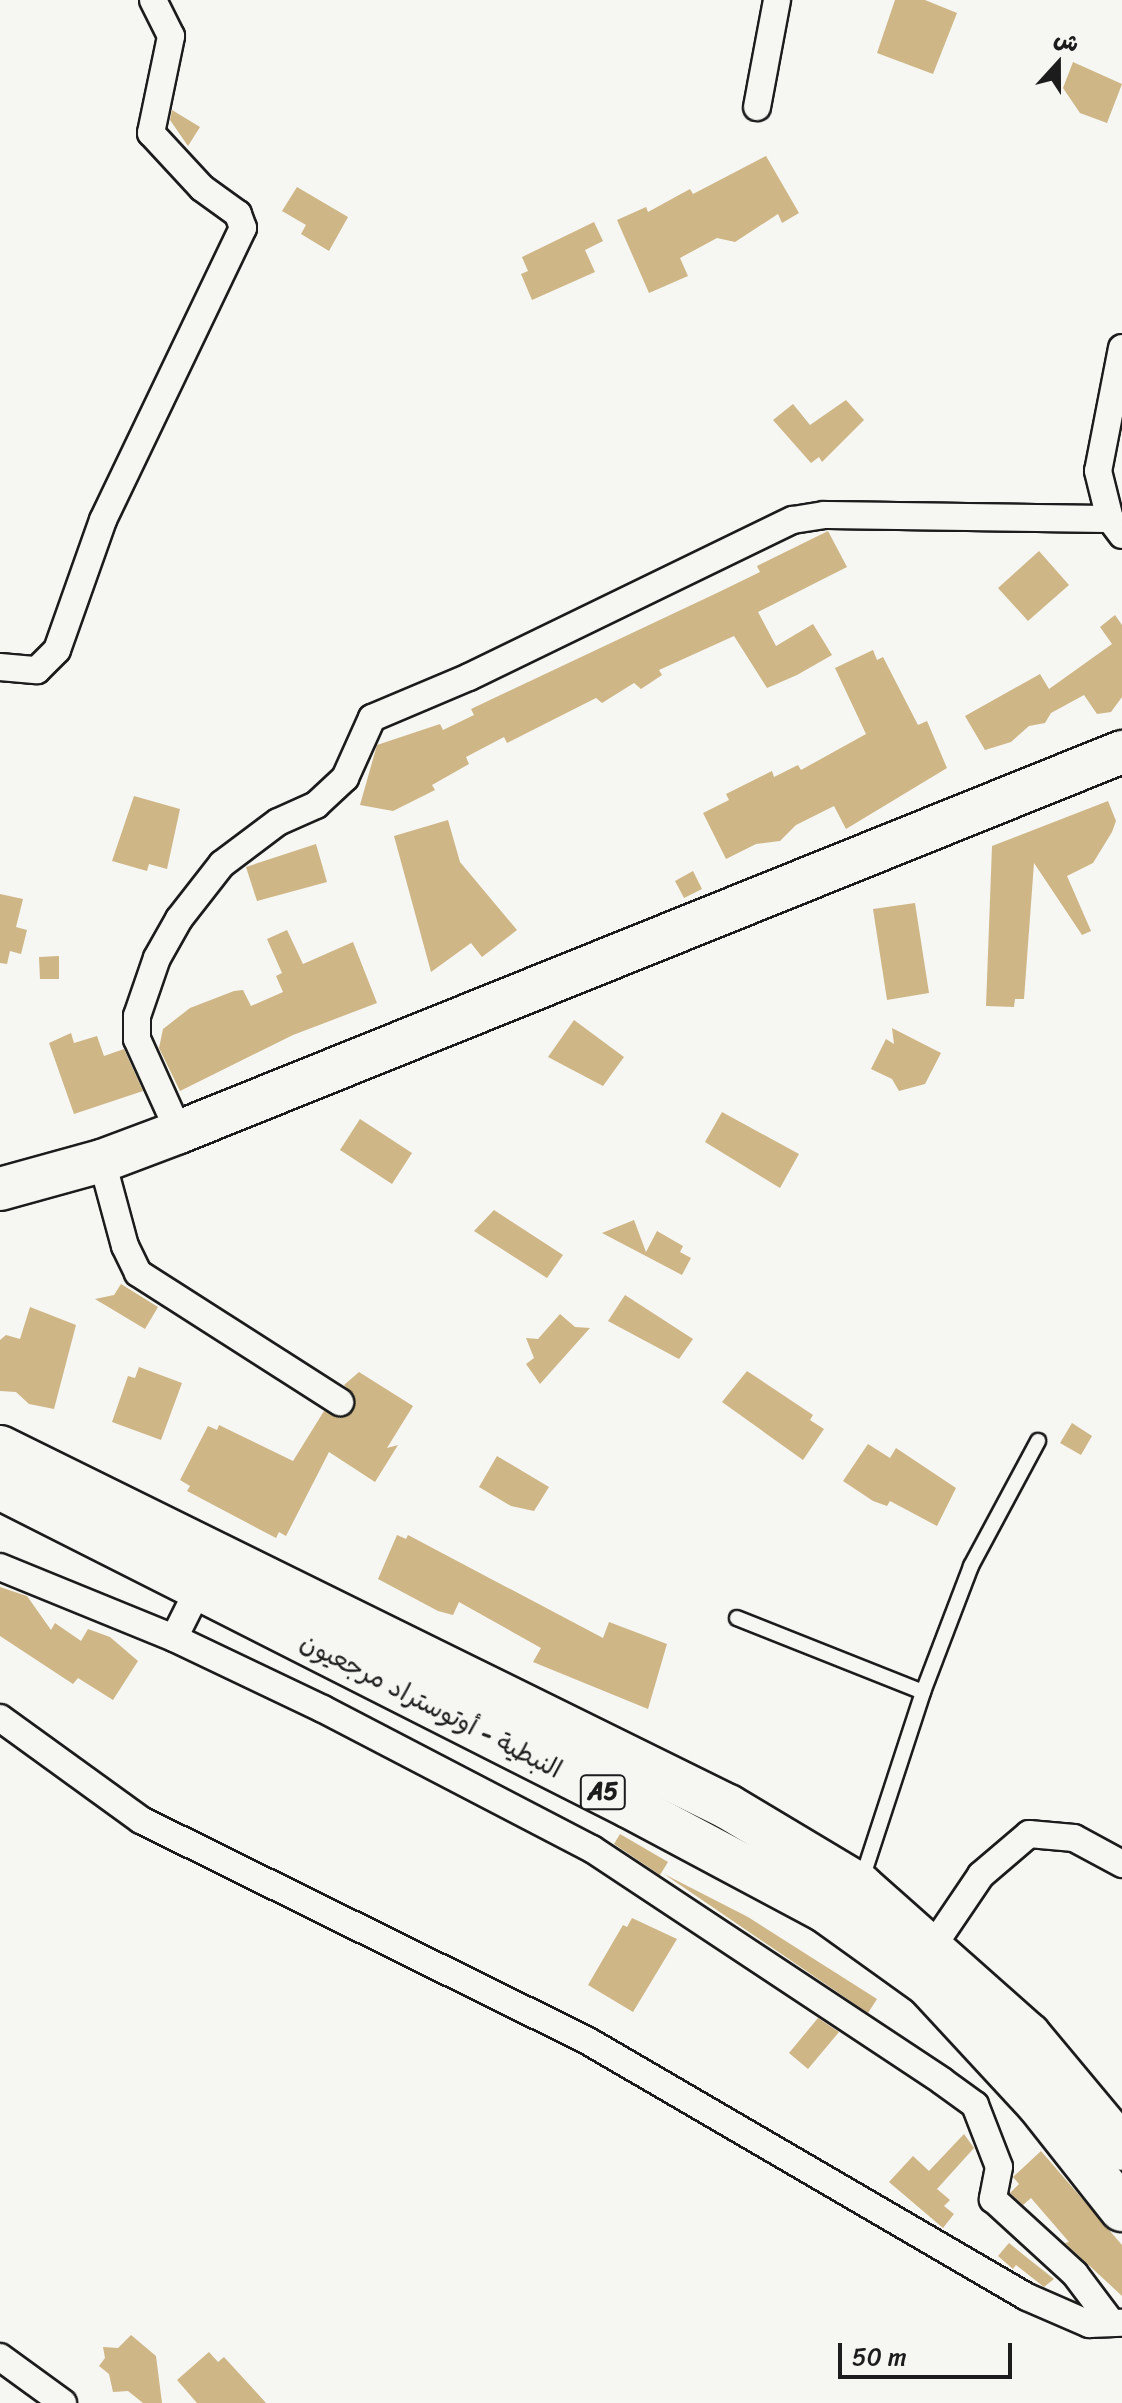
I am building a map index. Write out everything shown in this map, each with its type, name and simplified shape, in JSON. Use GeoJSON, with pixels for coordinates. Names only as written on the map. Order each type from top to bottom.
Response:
{"type":"FeatureCollection","features":[{"type":"Feature","properties":{"kind":"highway","name":"النبطية - أوتوستراد مرجعيون"},"geometry":{"type":"LineString","coordinates":[[0,1448],[728,1807],[860,1886],[933,1946],[1028,2035],[1122,2148]]}},
{"type":"Feature","properties":{"kind":"highway","name":"النبطية - أوتوستراد مرجعيون"},"geometry":{"type":"LineString","coordinates":[[0,1487],[198,1590],[630,1806],[825,1910],[928,1984],[1039,2104],[1122,2209]]}},
{"type":"Feature","properties":{"kind":"main road"},"geometry":{"type":"LineString","coordinates":[[0,1189],[102,1161],[179,1132],[1122,752]]}},
{"type":"Feature","properties":{"kind":"street"},"geometry":{"type":"LineString","coordinates":[[0,667],[37,670],[62,642],[103,520],[243,228],[238,214],[202,188],[151,133],[171,36],[153,0]]}},
{"type":"Feature","properties":{"kind":"street"},"geometry":{"type":"LineString","coordinates":[[757,107],[777,0]]}},
{"type":"Feature","properties":{"kind":"street"},"geometry":{"type":"LineString","coordinates":[[179,1132],[137,1039],[137,1016],[157,958],[179,919],[222,864],[278,822],[316,805],[345,778],[372,718],[469,677],[793,520],[824,515],[1116,527],[1098,471],[1122,348]]}},
{"type":"Feature","properties":{"kind":"street"},"geometry":{"type":"LineString","coordinates":[[102,1161],[125,1246],[138,1273],[340,1402]]}},
{"type":"Feature","properties":{"kind":"street"},"geometry":{"type":"LineString","coordinates":[[0,1567],[174,1638],[323,1709],[592,1849],[942,2081],[975,2105],[999,2167],[993,2199],[1075,2274],[1116,2323]]}},
{"type":"Feature","properties":{"kind":"street"},"geometry":{"type":"LineString","coordinates":[[174,1638],[198,1590]]}},
{"type":"Feature","properties":{"kind":"street"},"geometry":{"type":"LineString","coordinates":[[0,1718],[141,1820],[574,2033],[1013,2290],[1089,2324],[1116,2323]]}},
{"type":"Feature","properties":{"kind":"street"},"geometry":{"type":"LineString","coordinates":[[933,1946],[981,1875],[1029,1834],[1074,1838],[1122,1864]]}},
{"type":"Feature","properties":{"kind":"street"},"geometry":{"type":"LineString","coordinates":[[0,2357],[63,2403]]}},
{"type":"Feature","properties":{"kind":"lane"},"geometry":{"type":"LineString","coordinates":[[860,1886],[923,1692],[971,1566],[1038,1441]]}},
{"type":"Feature","properties":{"kind":"lane"},"geometry":{"type":"LineString","coordinates":[[737,1618],[923,1692]]}},
{"type":"Feature","properties":{"kind":"building"},"geometry":{"type":"Polygon","coordinates":[[[895,0],[925,0],[957,13],[933,74],[877,53],[895,0]]]}},
{"type":"Feature","properties":{"kind":"building"},"geometry":{"type":"Polygon","coordinates":[[[1073,62],[1122,84],[1107,123],[1080,113],[1063,88],[1073,62]]]}},
{"type":"Feature","properties":{"kind":"building"},"geometry":{"type":"Polygon","coordinates":[[[172,110],[200,127],[188,146],[170,120],[172,110]]]}},
{"type":"Feature","properties":{"kind":"building"},"geometry":{"type":"Polygon","coordinates":[[[766,156],[799,213],[782,223],[778,214],[735,242],[717,238],[680,258],[688,276],[649,293],[617,220],[646,207],[648,212],[690,189],[693,194],[766,156]]]}},
{"type":"Feature","properties":{"kind":"building"},"geometry":{"type":"Polygon","coordinates":[[[297,187],[348,217],[329,251],[301,234],[306,225],[282,211],[297,187]]]}},
{"type":"Feature","properties":{"kind":"building"},"geometry":{"type":"Polygon","coordinates":[[[594,222],[603,241],[585,250],[595,272],[532,300],[521,274],[528,271],[522,257],[594,222]]]}},
{"type":"Feature","properties":{"kind":"building"},"geometry":{"type":"Polygon","coordinates":[[[846,400],[864,420],[822,462],[819,457],[811,463],[773,420],[793,404],[810,425],[846,400]]]}},
{"type":"Feature","properties":{"kind":"building"},"geometry":{"type":"Polygon","coordinates":[[[828,531],[847,567],[758,612],[776,646],[813,624],[832,655],[767,688],[734,636],[659,670],[662,675],[641,689],[634,683],[602,703],[596,698],[507,743],[504,737],[466,757],[469,764],[432,785],[435,790],[393,811],[360,805],[377,745],[440,724],[443,730],[474,715],[471,709],[760,572],[757,566],[828,531]]]}},
{"type":"Feature","properties":{"kind":"building"},"geometry":{"type":"Polygon","coordinates":[[[1039,551],[1069,585],[1028,621],[998,588],[1039,551]]]}},
{"type":"Feature","properties":{"kind":"building"},"geometry":{"type":"Polygon","coordinates":[[[1115,615],[1122,625],[1122,697],[1111,712],[1097,714],[1084,695],[1051,713],[1045,723],[1029,726],[1011,742],[985,750],[965,716],[1040,674],[1049,689],[1112,644],[1100,627],[1115,615]]]}},
{"type":"Feature","properties":{"kind":"building"},"geometry":{"type":"Polygon","coordinates":[[[873,650],[877,660],[883,657],[918,725],[927,721],[947,768],[846,829],[834,806],[796,825],[780,841],[756,844],[726,859],[703,813],[729,800],[726,794],[772,771],[774,777],[798,765],[801,770],[866,734],[835,668],[873,650]]]}},
{"type":"Feature","properties":{"kind":"building"},"geometry":{"type":"Polygon","coordinates":[[[134,796],[180,809],[167,869],[149,864],[147,871],[112,861],[134,796]]]}},
{"type":"Feature","properties":{"kind":"building"},"geometry":{"type":"Polygon","coordinates":[[[1108,801],[1116,821],[1112,832],[1093,863],[1067,876],[1091,931],[1082,935],[1034,863],[1024,999],[1015,999],[1014,1007],[986,1006],[992,846],[1108,801]]]}},
{"type":"Feature","properties":{"kind":"building"},"geometry":{"type":"Polygon","coordinates":[[[448,820],[460,862],[517,930],[482,957],[471,943],[431,972],[394,836],[448,820]]]}},
{"type":"Feature","properties":{"kind":"building"},"geometry":{"type":"Polygon","coordinates":[[[316,844],[327,882],[257,901],[246,867],[316,844]]]}},
{"type":"Feature","properties":{"kind":"building"},"geometry":{"type":"Polygon","coordinates":[[[693,871],[702,889],[684,898],[675,881],[693,871]]]}},
{"type":"Feature","properties":{"kind":"building"},"geometry":{"type":"Polygon","coordinates":[[[0,894],[23,899],[16,927],[27,930],[21,954],[10,951],[7,964],[0,963],[0,894]]]}},
{"type":"Feature","properties":{"kind":"building"},"geometry":{"type":"Polygon","coordinates":[[[915,903],[929,993],[887,1000],[873,909],[915,903]]]}},
{"type":"Feature","properties":{"kind":"building"},"geometry":{"type":"Polygon","coordinates":[[[287,930],[303,964],[353,942],[377,1003],[293,1035],[180,1091],[159,1048],[163,1029],[190,1008],[234,991],[243,990],[251,1006],[283,992],[276,976],[282,973],[267,939],[287,930]]]}},
{"type":"Feature","properties":{"kind":"building"},"geometry":{"type":"Polygon","coordinates":[[[59,956],[59,979],[40,979],[39,957],[59,956]]]}},
{"type":"Feature","properties":{"kind":"building"},"geometry":{"type":"Polygon","coordinates":[[[574,1020],[624,1057],[603,1086],[548,1057],[574,1020]]]}},
{"type":"Feature","properties":{"kind":"building"},"geometry":{"type":"Polygon","coordinates":[[[892,1028],[941,1053],[925,1084],[899,1091],[892,1079],[871,1069],[886,1039],[894,1044],[892,1028]]]}},
{"type":"Feature","properties":{"kind":"building"},"geometry":{"type":"Polygon","coordinates":[[[71,1033],[74,1043],[97,1036],[104,1056],[124,1049],[143,1091],[74,1114],[49,1043],[71,1033]]]}},
{"type":"Feature","properties":{"kind":"building"},"geometry":{"type":"Polygon","coordinates":[[[722,1112],[799,1154],[780,1188],[705,1142],[722,1112]]]}},
{"type":"Feature","properties":{"kind":"building"},"geometry":{"type":"Polygon","coordinates":[[[360,1119],[412,1153],[392,1184],[340,1150],[360,1119]]]}},
{"type":"Feature","properties":{"kind":"building"},"geometry":{"type":"Polygon","coordinates":[[[494,1210],[563,1255],[547,1278],[474,1231],[494,1210]]]}},
{"type":"Feature","properties":{"kind":"building"},"geometry":{"type":"Polygon","coordinates":[[[634,1220],[646,1252],[657,1231],[683,1246],[680,1252],[691,1258],[682,1275],[602,1233],[634,1220]]]}},
{"type":"Feature","properties":{"kind":"building"},"geometry":{"type":"Polygon","coordinates":[[[121,1284],[158,1307],[145,1329],[95,1299],[114,1295],[121,1284]]]}},
{"type":"Feature","properties":{"kind":"building"},"geometry":{"type":"Polygon","coordinates":[[[625,1295],[693,1339],[679,1359],[608,1321],[625,1295]]]}},
{"type":"Feature","properties":{"kind":"building"},"geometry":{"type":"Polygon","coordinates":[[[30,1307],[76,1325],[54,1409],[29,1404],[16,1392],[0,1391],[0,1340],[6,1335],[20,1339],[30,1307]]]}},
{"type":"Feature","properties":{"kind":"building"},"geometry":{"type":"Polygon","coordinates":[[[560,1314],[575,1327],[590,1328],[540,1384],[526,1364],[534,1358],[526,1338],[538,1339],[560,1314]]]}},
{"type":"Feature","properties":{"kind":"building"},"geometry":{"type":"Polygon","coordinates":[[[139,1367],[182,1383],[161,1440],[112,1422],[128,1376],[135,1378],[139,1367]]]}},
{"type":"Feature","properties":{"kind":"building"},"geometry":{"type":"Polygon","coordinates":[[[747,1371],[813,1415],[810,1420],[824,1429],[803,1460],[722,1402],[747,1371]]]}},
{"type":"Feature","properties":{"kind":"building"},"geometry":{"type":"Polygon","coordinates":[[[359,1372],[413,1406],[387,1448],[398,1445],[375,1482],[329,1452],[286,1536],[279,1532],[276,1538],[187,1491],[190,1486],[180,1480],[208,1426],[217,1430],[219,1425],[293,1461],[324,1411],[340,1418],[353,1411],[354,1395],[344,1385],[359,1372]]]}},
{"type":"Feature","properties":{"kind":"building"},"geometry":{"type":"Polygon","coordinates":[[[1072,1423],[1092,1436],[1081,1455],[1060,1443],[1072,1423]]]}},
{"type":"Feature","properties":{"kind":"building"},"geometry":{"type":"Polygon","coordinates":[[[868,1444],[890,1458],[896,1448],[956,1488],[937,1526],[890,1501],[887,1506],[873,1501],[843,1481],[868,1444]]]}},
{"type":"Feature","properties":{"kind":"building"},"geometry":{"type":"Polygon","coordinates":[[[497,1456],[549,1487],[534,1511],[511,1506],[479,1487],[497,1456]]]}},
{"type":"Feature","properties":{"kind":"building"},"geometry":{"type":"Polygon","coordinates":[[[397,1535],[406,1539],[408,1535],[603,1638],[609,1622],[667,1644],[648,1709],[533,1662],[541,1648],[459,1602],[453,1615],[438,1611],[378,1579],[397,1535]]]}},
{"type":"Feature","properties":{"kind":"building"},"geometry":{"type":"Polygon","coordinates":[[[0,1587],[27,1596],[51,1630],[55,1623],[81,1641],[88,1629],[110,1637],[138,1661],[113,1700],[78,1678],[73,1684],[0,1636],[0,1587]]]}},
{"type":"Feature","properties":{"kind":"building"},"geometry":{"type":"Polygon","coordinates":[[[620,1834],[668,1862],[660,1875],[614,1844],[620,1834]]]}},
{"type":"Feature","properties":{"kind":"building"},"geometry":{"type":"Polygon","coordinates":[[[664,1874],[748,1917],[877,1999],[868,2013],[664,1874]]]}},
{"type":"Feature","properties":{"kind":"building"},"geometry":{"type":"Polygon","coordinates":[[[632,1918],[677,1939],[633,2012],[588,1985],[623,1925],[627,1927],[632,1918]]]}},
{"type":"Feature","properties":{"kind":"building"},"geometry":{"type":"Polygon","coordinates":[[[818,2018],[839,2032],[808,2069],[789,2053],[818,2018]]]}},
{"type":"Feature","properties":{"kind":"building"},"geometry":{"type":"Polygon","coordinates":[[[964,2134],[974,2148],[937,2189],[950,2200],[944,2206],[954,2214],[943,2228],[889,2182],[913,2156],[929,2171],[964,2134]]]}},
{"type":"Feature","properties":{"kind":"building"},"geometry":{"type":"Polygon","coordinates":[[[1041,2151],[1122,2245],[1122,2296],[1065,2243],[1069,2242],[1031,2198],[1023,2205],[1010,2193],[1019,2184],[1013,2177],[1041,2151]]]}},
{"type":"Feature","properties":{"kind":"building"},"geometry":{"type":"Polygon","coordinates":[[[1009,2243],[1054,2279],[1044,2287],[1016,2265],[1013,2269],[998,2256],[1009,2243]]]}},
{"type":"Feature","properties":{"kind":"building"},"geometry":{"type":"Polygon","coordinates":[[[131,2335],[156,2356],[162,2403],[143,2403],[128,2391],[113,2392],[109,2374],[99,2366],[105,2358],[103,2347],[118,2348],[131,2335]]]}},
{"type":"Feature","properties":{"kind":"building"},"geometry":{"type":"Polygon","coordinates":[[[209,2352],[218,2362],[224,2357],[266,2403],[197,2403],[177,2380],[209,2352]]]}}]}
